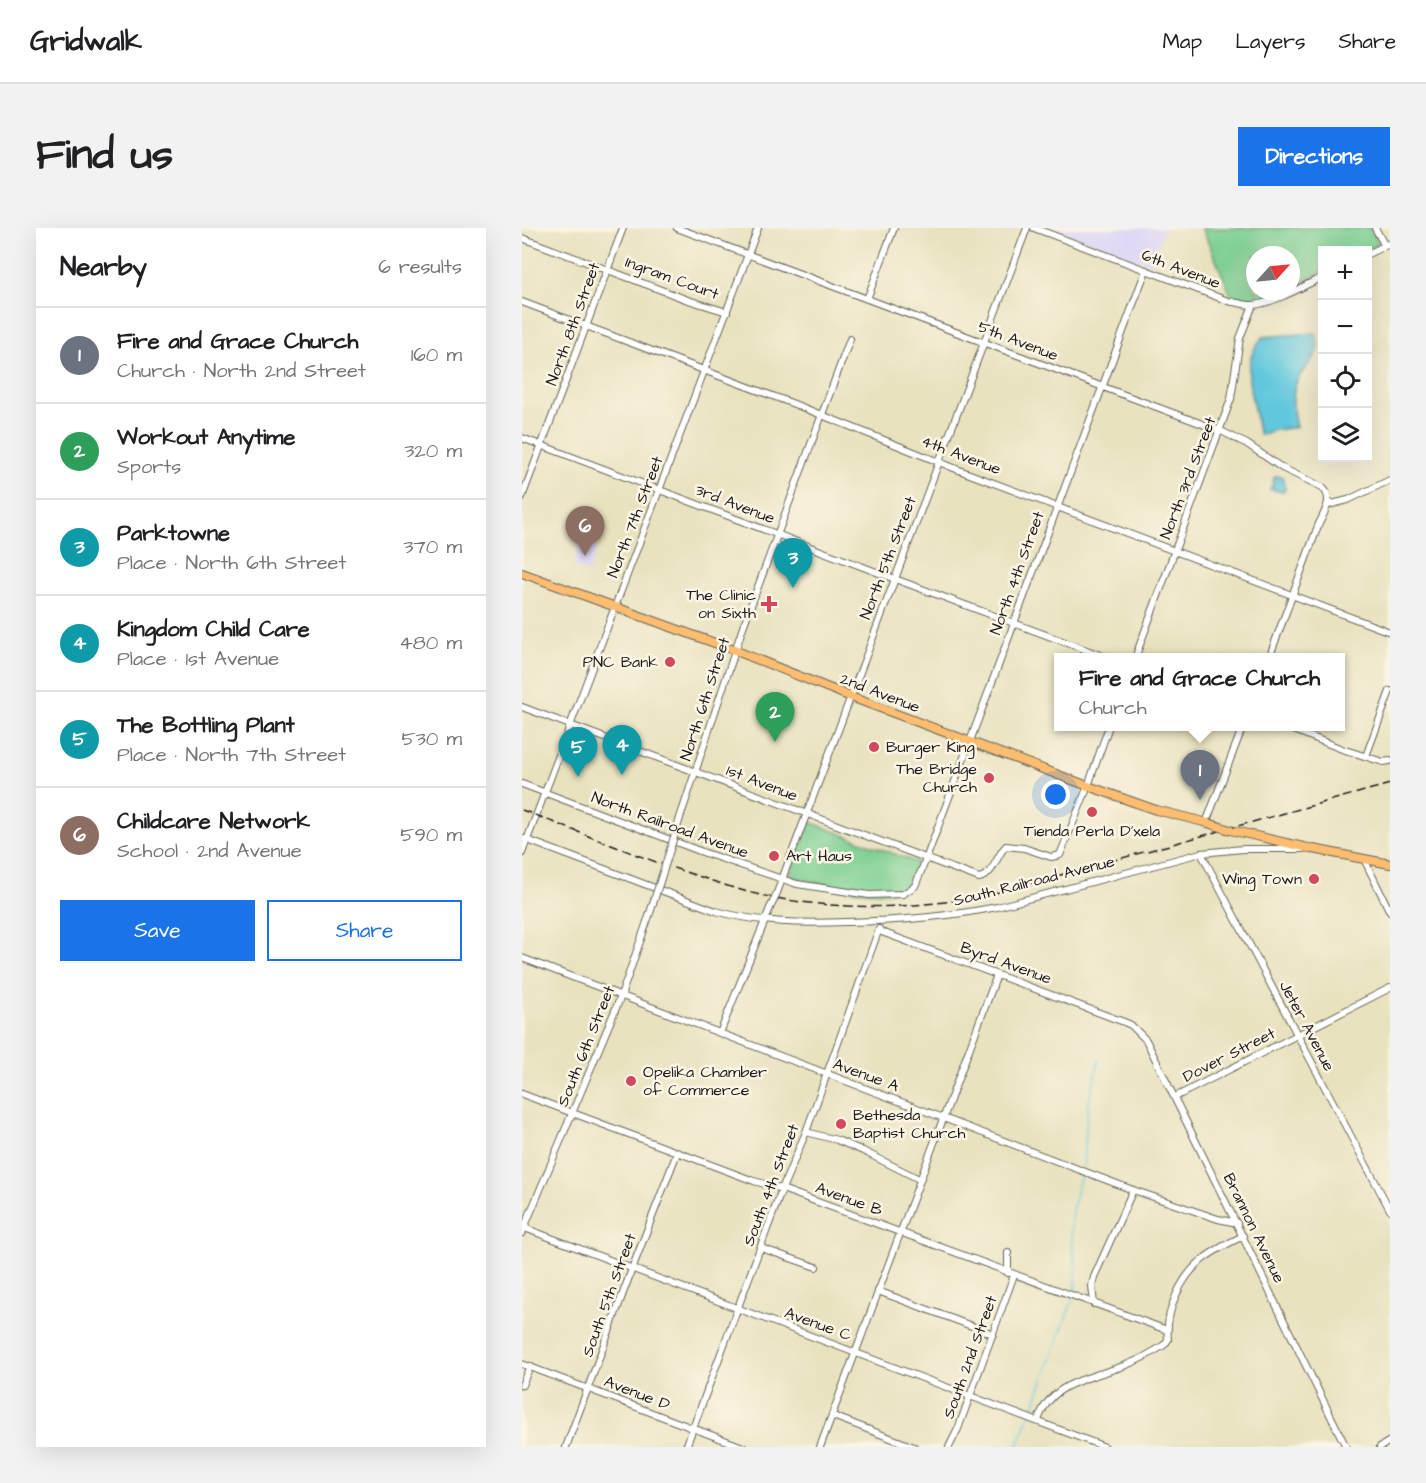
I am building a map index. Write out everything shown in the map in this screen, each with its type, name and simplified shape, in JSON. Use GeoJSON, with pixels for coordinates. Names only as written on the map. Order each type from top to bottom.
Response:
{"type":"FeatureCollection","features":[{"type":"Feature","properties":{"kind":"main road","name":"2nd Avenue"},"geometry":{"type":"LineString","coordinates":[[522,573],[734,650],[851,698],[1156,810],[1242,834],[1390,864]]}},
{"type":"Feature","properties":{"kind":"street","name":"North 8th Street"},"geometry":{"type":"LineString","coordinates":[[522,497],[623,228]]}},
{"type":"Feature","properties":{"kind":"street","name":"5th Avenue"},"geometry":{"type":"LineString","coordinates":[[677,228],[1221,431],[1247,444],[1282,468],[1322,487],[1329,497],[1328,505]]}},
{"type":"Feature","properties":{"kind":"street","name":"North 7th Street"},"geometry":{"type":"LineString","coordinates":[[522,853],[524,839],[545,793],[758,228]]}},
{"type":"Feature","properties":{"kind":"street"},"geometry":{"type":"LineString","coordinates":[[867,299],[894,228]]}},
{"type":"Feature","properties":{"kind":"street","name":"North 5th Street"},"geometry":{"type":"LineString","coordinates":[[765,922],[1027,228]]}},
{"type":"Feature","properties":{"kind":"street","name":"6th Avenue"},"geometry":{"type":"LineString","coordinates":[[1034,228],[1228,301],[1253,305]]}},
{"type":"Feature","properties":{"kind":"street"},"geometry":{"type":"LineString","coordinates":[[1372,252],[1387,244],[1375,228]]}},
{"type":"Feature","properties":{"kind":"street","name":"Ingram Court"},"geometry":{"type":"LineString","coordinates":[[522,238],[688,300],[728,312]]}},
{"type":"Feature","properties":{"kind":"street","name":"North 4th Street"},"geometry":{"type":"LineString","coordinates":[[915,886],[1146,270]]}},
{"type":"Feature","properties":{"kind":"street"},"geometry":{"type":"LineString","coordinates":[[1253,305],[1273,300],[1318,279]]}},
{"type":"Feature","properties":{"kind":"street","name":"4th Avenue"},"geometry":{"type":"LineString","coordinates":[[522,302],[1390,632]]}},
{"type":"Feature","properties":{"kind":"street","name":"North 3rd Street"},"geometry":{"type":"LineString","coordinates":[[1136,653],[1221,431],[1231,399],[1240,338],[1253,305]]}},
{"type":"Feature","properties":{"kind":"street","name":"North 6th Street"},"geometry":{"type":"LineString","coordinates":[[664,865],[734,650],[850,339]]}},
{"type":"Feature","properties":{"kind":"street","name":"3rd Avenue"},"geometry":{"type":"LineString","coordinates":[[522,438],[1096,653]]}},
{"type":"Feature","properties":{"kind":"street"},"geometry":{"type":"LineString","coordinates":[[1270,653],[1328,505],[1358,496],[1390,480]]}},
{"type":"Feature","properties":{"kind":"street"},"geometry":{"type":"LineString","coordinates":[[1366,756],[1390,691]]}},
{"type":"Feature","properties":{"kind":"street","name":"1st Avenue"},"geometry":{"type":"LineString","coordinates":[[522,707],[979,878],[992,871],[1000,852],[1006,846],[1024,848],[1051,857],[1060,855],[1088,786]]}},
{"type":"Feature","properties":{"kind":"street"},"geometry":{"type":"LineString","coordinates":[[1088,786],[1107,731]]}},
{"type":"Feature","properties":{"kind":"street"},"geometry":{"type":"LineString","coordinates":[[1207,823],[1241,731]]}},
{"type":"Feature","properties":{"kind":"street"},"geometry":{"type":"LineString","coordinates":[[1297,731],[1342,749],[1383,762],[1390,761]]}},
{"type":"Feature","properties":{"kind":"street","name":"North Railroad Avenue"},"geometry":{"type":"LineString","coordinates":[[522,784],[781,882],[869,895],[903,894],[915,886]]}},
{"type":"Feature","properties":{"kind":"street","name":"South Railroad Avenue"},"geometry":{"type":"LineString","coordinates":[[524,839],[716,911],[743,919],[765,922],[878,922],[928,918],[997,907],[1200,853],[1243,849],[1313,849]]}},
{"type":"Feature","properties":{"kind":"street","name":"Jeter Avenue"},"geometry":{"type":"LineString","coordinates":[[1200,853],[1390,1210]]}},
{"type":"Feature","properties":{"kind":"street"},"geometry":{"type":"LineString","coordinates":[[1364,859],[1390,912]]}},
{"type":"Feature","properties":{"kind":"street","name":"South 6th Street"},"geometry":{"type":"LineString","coordinates":[[523,1229],[621,996],[664,865]]}},
{"type":"Feature","properties":{"kind":"street"},"geometry":{"type":"LineString","coordinates":[[720,1033],[765,922]]}},
{"type":"Feature","properties":{"kind":"street"},"geometry":{"type":"LineString","coordinates":[[878,922],[879,931]]}},
{"type":"Feature","properties":{"kind":"street","name":"Byrd Avenue"},"geometry":{"type":"LineString","coordinates":[[879,931],[1131,1025]]}},
{"type":"Feature","properties":{"kind":"street","name":"South 4th Street"},"geometry":{"type":"LineString","coordinates":[[686,1447],[806,1132],[879,931]]}},
{"type":"Feature","properties":{"kind":"street","name":"Avenue A"},"geometry":{"type":"LineString","coordinates":[[522,958],[1133,1190],[1218,1220],[1237,1223]]}},
{"type":"Feature","properties":{"kind":"street"},"geometry":{"type":"LineString","coordinates":[[820,1447],[997,975]]}},
{"type":"Feature","properties":{"kind":"street","name":"Dover Street"},"geometry":{"type":"LineString","coordinates":[[1175,1097],[1390,988]]}},
{"type":"Feature","properties":{"kind":"street","name":"Brannon Avenue"},"geometry":{"type":"LineString","coordinates":[[1131,1025],[1146,1040],[1346,1447]]}},
{"type":"Feature","properties":{"kind":"street","name":"Avenue B"},"geometry":{"type":"LineString","coordinates":[[522,1094],[677,1153],[1167,1330]]}},
{"type":"Feature","properties":{"kind":"street"},"geometry":{"type":"LineString","coordinates":[[806,1132],[855,1147],[919,1179]]}},
{"type":"Feature","properties":{"kind":"street","name":"South 5th Street"},"geometry":{"type":"LineString","coordinates":[[566,1447],[677,1153]]}},
{"type":"Feature","properties":{"kind":"street"},"geometry":{"type":"LineString","coordinates":[[1084,1300],[1133,1190]]}},
{"type":"Feature","properties":{"kind":"street","name":"Avenue C"},"geometry":{"type":"LineString","coordinates":[[523,1229],[1105,1447]]}},
{"type":"Feature","properties":{"kind":"street"},"geometry":{"type":"LineString","coordinates":[[1038,1421],[1045,1404],[1066,1386],[1125,1365],[1164,1346],[1168,1340],[1170,1313],[1177,1294],[1192,1270],[1202,1260],[1243,1236]]}},
{"type":"Feature","properties":{"kind":"street"},"geometry":{"type":"LineString","coordinates":[[761,1248],[816,1267]]}},
{"type":"Feature","properties":{"kind":"street","name":"South 2nd Street"},"geometry":{"type":"LineString","coordinates":[[949,1447],[993,1334],[1011,1274],[1008,1253]]}},
{"type":"Feature","properties":{"kind":"street"},"geometry":{"type":"LineString","coordinates":[[1092,1286],[1094,1304]]}},
{"type":"Feature","properties":{"kind":"street"},"geometry":{"type":"LineString","coordinates":[[878,1291],[993,1334]]}},
{"type":"Feature","properties":{"kind":"street","name":"Avenue D"},"geometry":{"type":"LineString","coordinates":[[522,1364],[743,1447]]}},
{"type":"Feature","properties":{"kind":"street"},"geometry":{"type":"LineString","coordinates":[[522,1385],[530,1366]]}},
{"type":"Feature","properties":{"kind":"street"},"geometry":{"type":"LineString","coordinates":[[833,1416],[914,1447]]}},
{"type":"Feature","properties":{"kind":"street"},"geometry":{"type":"LineString","coordinates":[[1380,1447],[1390,1441]]}},
{"type":"Feature","properties":{"kind":"shaded area"},"geometry":{"type":"Polygon","coordinates":[[[1053,228],[1165,228],[1151,265],[1053,228]]]}},
{"type":"Feature","properties":{"kind":"shaded area"},"geometry":{"type":"Polygon","coordinates":[[[580,542],[597,549],[589,572],[575,567],[580,542]]]}},
{"type":"Feature","properties":{"kind":"green space"},"geometry":{"type":"Polygon","coordinates":[[[1202,228],[1370,228],[1379,244],[1372,247],[1318,246],[1318,274],[1300,283],[1300,246],[1246,246],[1246,298],[1232,297],[1202,228]]]}},
{"type":"Feature","properties":{"kind":"green space"},"geometry":{"type":"Polygon","coordinates":[[[810,822],[918,863],[912,879],[901,889],[877,892],[846,889],[789,877],[810,822]]]}},
{"type":"Feature","properties":{"kind":"water"},"geometry":{"type":"Polygon","coordinates":[[[1315,333],[1318,348],[1295,385],[1293,409],[1296,427],[1274,430],[1260,435],[1249,373],[1252,354],[1263,337],[1315,333]]]}},
{"type":"Feature","properties":{"kind":"water"},"geometry":{"type":"Polygon","coordinates":[[[1276,476],[1283,477],[1285,490],[1283,492],[1270,489],[1276,476]]]}},
{"type":"Feature","properties":{"kind":"waterway"},"geometry":{"type":"LineString","coordinates":[[1083,1168],[1088,1105],[1099,1060]]}},
{"type":"Feature","properties":{"kind":"waterway"},"geometry":{"type":"LineString","coordinates":[[1074,1295],[1076,1270],[1071,1222],[1082,1172]]}},
{"type":"Feature","properties":{"kind":"waterway"},"geometry":{"type":"LineString","coordinates":[[1030,1416],[1073,1299]]}},
{"type":"Feature","properties":{"kind":"waterway"},"geometry":{"type":"LineString","coordinates":[[1017,1447],[1028,1420]]}},
{"type":"Feature","properties":{"kind":"railway"},"geometry":{"type":"LineString","coordinates":[[522,810],[656,862],[744,891],[825,905],[880,906],[934,903],[988,895],[1390,784]]}},
{"type":"Feature","properties":{"kind":"place","name":"Childcare Network"},"geometry":{"type":"Point","coordinates":[585,556]}},
{"type":"Feature","properties":{"kind":"place","name":"Parktowne"},"geometry":{"type":"Point","coordinates":[793,588]}},
{"type":"Feature","properties":{"kind":"place","name":"The Clinic on Sixth"},"geometry":{"type":"Point","coordinates":[769,604]}},
{"type":"Feature","properties":{"kind":"place","name":"PNC Bank"},"geometry":{"type":"Point","coordinates":[670,662]}},
{"type":"Feature","properties":{"kind":"place","name":"Workout Anytime"},"geometry":{"type":"Point","coordinates":[775,742]}},
{"type":"Feature","properties":{"kind":"place","name":"Burger King"},"geometry":{"type":"Point","coordinates":[874,747]}},
{"type":"Feature","properties":{"kind":"place","name":"Kingdom Child Care"},"geometry":{"type":"Point","coordinates":[622,775]}},
{"type":"Feature","properties":{"kind":"place","name":"The Bottling Plant"},"geometry":{"type":"Point","coordinates":[578,777]}},
{"type":"Feature","properties":{"kind":"place","name":"The Bridge Church"},"geometry":{"type":"Point","coordinates":[989,778]}},
{"type":"Feature","properties":{"kind":"place","name":"Fire and Grace Church"},"geometry":{"type":"Point","coordinates":[1200,800]}},
{"type":"Feature","properties":{"kind":"place","name":"Tienda Perla D'xela"},"geometry":{"type":"Point","coordinates":[1092,812]}},
{"type":"Feature","properties":{"kind":"place","name":"Art Haus"},"geometry":{"type":"Point","coordinates":[774,856]}},
{"type":"Feature","properties":{"kind":"place","name":"Wing Town"},"geometry":{"type":"Point","coordinates":[1314,879]}},
{"type":"Feature","properties":{"kind":"place","name":"Opelika Chamber of Commerce"},"geometry":{"type":"Point","coordinates":[631,1081]}},
{"type":"Feature","properties":{"kind":"place","name":"Bethesda Baptist Church"},"geometry":{"type":"Point","coordinates":[841,1124]}}]}
